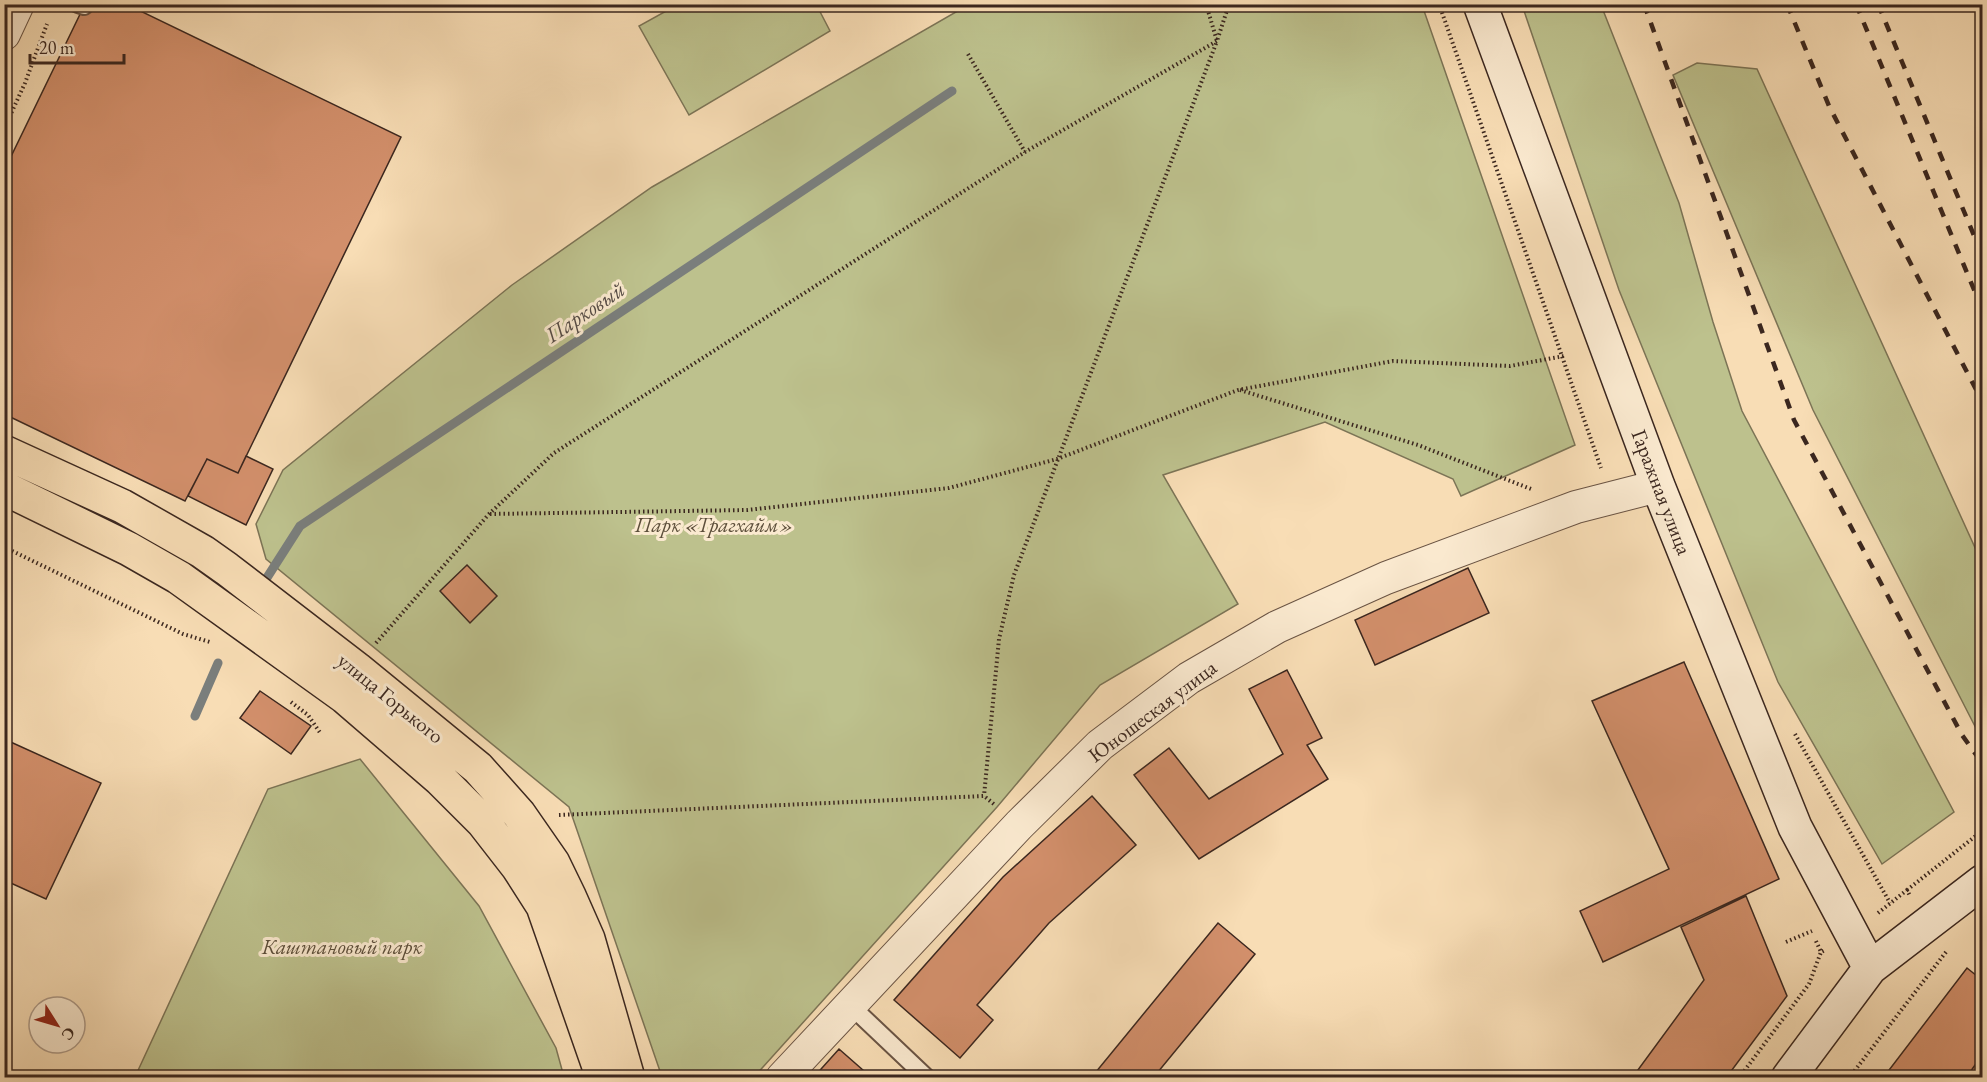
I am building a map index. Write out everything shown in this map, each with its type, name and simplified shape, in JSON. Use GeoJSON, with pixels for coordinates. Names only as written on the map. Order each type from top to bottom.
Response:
{"type":"FeatureCollection","features":[{"type":"Feature","properties":{"kind":"main road","name":"Гаражная улица"},"geometry":{"type":"LineString","coordinates":[[1480,4],[1658,486],[1795,827],[1870,968]]}},
{"type":"Feature","properties":{"kind":"main road","name":"улица Горького"},"geometry":{"type":"LineString","coordinates":[[4,452],[122,506],[211,558],[357,669],[478,768],[519,814],[553,863],[588,939],[628,1077]]}},
{"type":"Feature","properties":{"kind":"main road","name":"улица Горького"},"geometry":{"type":"LineString","coordinates":[[4,488],[129,549],[178,577],[345,697],[440,780],[483,822],[518,867],[543,906],[603,1077]]}},
{"type":"Feature","properties":{"kind":"main road"},"geometry":{"type":"LineString","coordinates":[[1788,1077],[1870,968],[1983,882]]}},
{"type":"Feature","properties":{"kind":"street"},"geometry":{"type":"LineString","coordinates":[[4,34],[18,4]]}},
{"type":"Feature","properties":{"kind":"street","name":"Юношеская улица"},"geometry":{"type":"LineString","coordinates":[[782,1077],[1018,825],[1100,745],[1189,678],[1277,627],[1386,578],[1576,507],[1658,486]]}},
{"type":"Feature","properties":{"kind":"lane"},"geometry":{"type":"LineString","coordinates":[[850,1005],[927,1077]]}},
{"type":"Feature","properties":{"kind":"path"},"geometry":{"type":"LineString","coordinates":[[1206,4],[1217,41]]}},
{"type":"Feature","properties":{"kind":"path"},"geometry":{"type":"LineString","coordinates":[[984,796],[999,639],[1014,575],[1217,41],[1229,4]]}},
{"type":"Feature","properties":{"kind":"path"},"geometry":{"type":"LineString","coordinates":[[1439,4],[1564,356],[1611,498]]}},
{"type":"Feature","properties":{"kind":"path"},"geometry":{"type":"LineString","coordinates":[[4,129],[25,83],[50,16]]}},
{"type":"Feature","properties":{"kind":"path"},"geometry":{"type":"LineString","coordinates":[[368,652],[489,514],[554,453],[1025,152],[1217,41]]}},
{"type":"Feature","properties":{"kind":"path"},"geometry":{"type":"LineString","coordinates":[[968,54],[1025,152]]}},
{"type":"Feature","properties":{"kind":"path"},"geometry":{"type":"LineString","coordinates":[[489,514],[747,510],[949,488],[1058,459],[1238,390],[1393,361],[1510,366],[1564,356]]}},
{"type":"Feature","properties":{"kind":"path"},"geometry":{"type":"LineString","coordinates":[[1238,390],[1418,445],[1576,507]]}},
{"type":"Feature","properties":{"kind":"path"},"geometry":{"type":"LineString","coordinates":[[4,547],[183,634],[218,645]]}},
{"type":"Feature","properties":{"kind":"path"},"geometry":{"type":"LineString","coordinates":[[290,701],[308,715],[321,734]]}},
{"type":"Feature","properties":{"kind":"path"},"geometry":{"type":"LineString","coordinates":[[1792,728],[1890,903]]}},
{"type":"Feature","properties":{"kind":"path"},"geometry":{"type":"LineString","coordinates":[[559,815],[984,796],[1018,825]]}},
{"type":"Feature","properties":{"kind":"path"},"geometry":{"type":"LineString","coordinates":[[1739,1077],[1809,984],[1821,952],[1850,933],[1983,831]]}},
{"type":"Feature","properties":{"kind":"path"},"geometry":{"type":"LineString","coordinates":[[1849,1077],[1947,951],[1906,890]]}},
{"type":"Feature","properties":{"kind":"path"},"geometry":{"type":"LineString","coordinates":[[1807,920],[1821,952]]}},
{"type":"Feature","properties":{"kind":"path"},"geometry":{"type":"LineString","coordinates":[[1786,942],[1812,931]]}},
{"type":"Feature","properties":{"kind":"green space"},"geometry":{"type":"Polygon","coordinates":[[[816,4],[830,31],[689,115],[639,26],[677,5],[816,4]]]}},
{"type":"Feature","properties":{"kind":"green space","name":"Парк «Трагхайм»"},"geometry":{"type":"Polygon","coordinates":[[[968,5],[1422,5],[1575,445],[1461,496],[1453,479],[1325,422],[1163,475],[1238,604],[1100,685],[997,807],[754,1077],[662,1077],[569,807],[266,559],[256,524],[283,470],[512,285],[652,187],[968,5]]]}},
{"type":"Feature","properties":{"kind":"green space"},"geometry":{"type":"Polygon","coordinates":[[[1522,5],[1601,5],[1679,203],[1713,322],[1742,411],[1954,812],[1882,864],[1778,682],[1619,290],[1522,5]]]}},
{"type":"Feature","properties":{"kind":"green space"},"geometry":{"type":"Polygon","coordinates":[[[1697,63],[1757,69],[1982,563],[1982,740],[1813,410],[1673,75],[1697,63]]]}},
{"type":"Feature","properties":{"kind":"green space","name":"Каштановый парк"},"geometry":{"type":"Polygon","coordinates":[[[360,759],[479,906],[556,1048],[564,1077],[135,1077],[268,789],[360,759]]]}},
{"type":"Feature","properties":{"kind":"building"},"geometry":{"type":"Polygon","coordinates":[[[85,4],[136,4],[134,8],[401,137],[238,473],[207,459],[185,501],[4,414],[4,171],[85,4]]]}},
{"type":"Feature","properties":{"kind":"building"},"geometry":{"type":"Polygon","coordinates":[[[246,456],[273,469],[246,525],[188,496],[207,459],[238,473],[246,456]]]}},
{"type":"Feature","properties":{"kind":"building"},"geometry":{"type":"Polygon","coordinates":[[[467,565],[497,596],[470,623],[440,591],[467,565]]]}},
{"type":"Feature","properties":{"kind":"building"},"geometry":{"type":"Polygon","coordinates":[[[1468,568],[1489,613],[1375,665],[1355,620],[1468,568]]]}},
{"type":"Feature","properties":{"kind":"building"},"geometry":{"type":"Polygon","coordinates":[[[1684,662],[1779,879],[1603,962],[1580,911],[1669,869],[1592,701],[1684,662]]]}},
{"type":"Feature","properties":{"kind":"building"},"geometry":{"type":"Polygon","coordinates":[[[1287,670],[1322,738],[1307,745],[1328,779],[1199,859],[1134,775],[1169,748],[1209,799],[1283,754],[1249,689],[1287,670]]]}},
{"type":"Feature","properties":{"kind":"building"},"geometry":{"type":"Polygon","coordinates":[[[260,691],[311,726],[291,754],[240,718],[260,691]]]}},
{"type":"Feature","properties":{"kind":"building"},"geometry":{"type":"Polygon","coordinates":[[[4,739],[101,783],[46,899],[4,880],[4,739]]]}},
{"type":"Feature","properties":{"kind":"building"},"geometry":{"type":"Polygon","coordinates":[[[1092,796],[1136,845],[1049,923],[977,1005],[993,1020],[960,1058],[894,1000],[1003,877],[1092,796]]]}},
{"type":"Feature","properties":{"kind":"building"},"geometry":{"type":"Polygon","coordinates":[[[1746,896],[1787,996],[1726,1078],[1632,1078],[1704,980],[1681,927],[1746,896]]]}},
{"type":"Feature","properties":{"kind":"building"},"geometry":{"type":"Polygon","coordinates":[[[1218,923],[1255,954],[1153,1078],[1091,1078],[1218,923]]]}},
{"type":"Feature","properties":{"kind":"building"},"geometry":{"type":"Polygon","coordinates":[[[1967,968],[1982,980],[1982,1055],[1966,1078],[1883,1078],[1967,968]]]}},
{"type":"Feature","properties":{"kind":"building"},"geometry":{"type":"Polygon","coordinates":[[[839,1049],[872,1078],[813,1078],[839,1049]]]}},
{"type":"Feature","properties":{"kind":"building"},"geometry":{"type":"Polygon","coordinates":[[[1982,1055],[1982,1078],[1966,1078],[1982,1055]]]}},
{"type":"Feature","properties":{"kind":"waterway","name":"Парковый"},"geometry":{"type":"LineString","coordinates":[[261,587],[300,526],[952,91]]}},
{"type":"Feature","properties":{"kind":"waterway","name":"Парковый"},"geometry":{"type":"LineString","coordinates":[[195,716],[218,663]]}},
{"type":"Feature","properties":{"kind":"railway"},"geometry":{"type":"LineString","coordinates":[[1644,4],[1794,420],[1962,735],[1982,763]]}},
{"type":"Feature","properties":{"kind":"railway"},"geometry":{"type":"LineString","coordinates":[[1787,4],[1829,106],[1982,401]]}},
{"type":"Feature","properties":{"kind":"railway"},"geometry":{"type":"LineString","coordinates":[[1856,4],[1982,309]]}},
{"type":"Feature","properties":{"kind":"railway"},"geometry":{"type":"LineString","coordinates":[[1878,4],[1982,255]]}}]}
